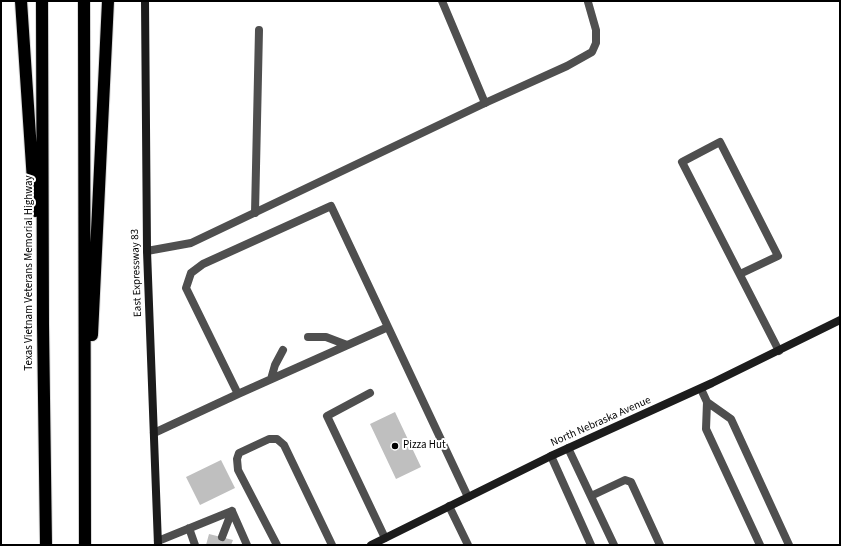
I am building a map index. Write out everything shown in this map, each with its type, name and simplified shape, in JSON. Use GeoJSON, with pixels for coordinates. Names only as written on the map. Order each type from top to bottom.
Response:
{"type":"FeatureCollection","features":[{"type":"Feature","properties":{"kind":"highway"},"geometry":{"type":"LineString","coordinates":[[21,1],[43,324]]}},
{"type":"Feature","properties":{"kind":"highway","name":"Texas Vietnam Veterans Memorial Highway"},"geometry":{"type":"LineString","coordinates":[[42,1],[43,324],[46,545]]}},
{"type":"Feature","properties":{"kind":"highway"},"geometry":{"type":"LineString","coordinates":[[84,1],[83,217],[85,545]]}},
{"type":"Feature","properties":{"kind":"highway"},"geometry":{"type":"LineString","coordinates":[[85,474],[108,1]]}},
{"type":"Feature","properties":{"kind":"main road","name":"East Expressway 83"},"geometry":{"type":"LineString","coordinates":[[145,1],[147,251],[158,543]]}},
{"type":"Feature","properties":{"kind":"main road","name":"North Nebraska Avenue"},"geometry":{"type":"LineString","coordinates":[[371,545],[551,456],[701,389],[840,320]]}},
{"type":"Feature","properties":{"kind":"street"},"geometry":{"type":"LineString","coordinates":[[442,1],[485,103]]}},
{"type":"Feature","properties":{"kind":"street"},"geometry":{"type":"LineString","coordinates":[[147,251],[191,244],[485,103],[566,66],[592,52],[596,43],[596,30],[588,2]]}},
{"type":"Feature","properties":{"kind":"street"},"geometry":{"type":"LineString","coordinates":[[255,213],[259,30]]}},
{"type":"Feature","properties":{"kind":"street"},"geometry":{"type":"LineString","coordinates":[[740,274],[778,256],[720,142],[682,162],[779,351]]}},
{"type":"Feature","properties":{"kind":"street"},"geometry":{"type":"LineString","coordinates":[[238,394],[186,288],[191,273],[203,264],[330,206],[468,497]]}},
{"type":"Feature","properties":{"kind":"street"},"geometry":{"type":"LineString","coordinates":[[154,433],[388,327]]}},
{"type":"Feature","properties":{"kind":"street"},"geometry":{"type":"LineString","coordinates":[[308,338],[326,337],[347,345]]}},
{"type":"Feature","properties":{"kind":"street"},"geometry":{"type":"LineString","coordinates":[[271,379],[274,365],[283,350]]}},
{"type":"Feature","properties":{"kind":"street"},"geometry":{"type":"LineString","coordinates":[[701,389],[707,402],[706,429],[760,545]]}},
{"type":"Feature","properties":{"kind":"street"},"geometry":{"type":"LineString","coordinates":[[370,393],[327,416],[385,538]]}},
{"type":"Feature","properties":{"kind":"street"},"geometry":{"type":"LineString","coordinates":[[707,402],[731,419],[789,545]]}},
{"type":"Feature","properties":{"kind":"street"},"geometry":{"type":"LineString","coordinates":[[277,545],[238,470],[237,459],[239,453],[269,439],[277,439],[284,445],[332,545]]}},
{"type":"Feature","properties":{"kind":"street"},"geometry":{"type":"LineString","coordinates":[[568,448],[614,545]]}},
{"type":"Feature","properties":{"kind":"street"},"geometry":{"type":"LineString","coordinates":[[551,456],[591,545]]}},
{"type":"Feature","properties":{"kind":"street"},"geometry":{"type":"LineString","coordinates":[[591,496],[625,480],[631,482],[660,545]]}},
{"type":"Feature","properties":{"kind":"street"},"geometry":{"type":"LineString","coordinates":[[449,506],[468,545]]}},
{"type":"Feature","properties":{"kind":"street"},"geometry":{"type":"LineString","coordinates":[[158,543],[189,528],[232,511]]}},
{"type":"Feature","properties":{"kind":"street"},"geometry":{"type":"LineString","coordinates":[[222,537],[232,511]]}},
{"type":"Feature","properties":{"kind":"street"},"geometry":{"type":"LineString","coordinates":[[232,511],[247,545]]}},
{"type":"Feature","properties":{"kind":"street"},"geometry":{"type":"LineString","coordinates":[[189,528],[194,545]]}},
{"type":"Feature","properties":{"kind":"building","name":"Pizza Hut"},"geometry":{"type":"Polygon","coordinates":[[[395,412],[421,467],[396,479],[370,424],[395,412]]]}},
{"type":"Feature","properties":{"kind":"building"},"geometry":{"type":"Polygon","coordinates":[[[221,460],[235,488],[200,505],[186,477],[221,460]]]}},
{"type":"Feature","properties":{"kind":"building"},"geometry":{"type":"Polygon","coordinates":[[[209,534],[233,540],[231,545],[206,545],[209,534]]]}},
{"type":"Feature","properties":{"kind":"place","name":"Pizza Hut"},"geometry":{"type":"Point","coordinates":[395,446]}}]}
